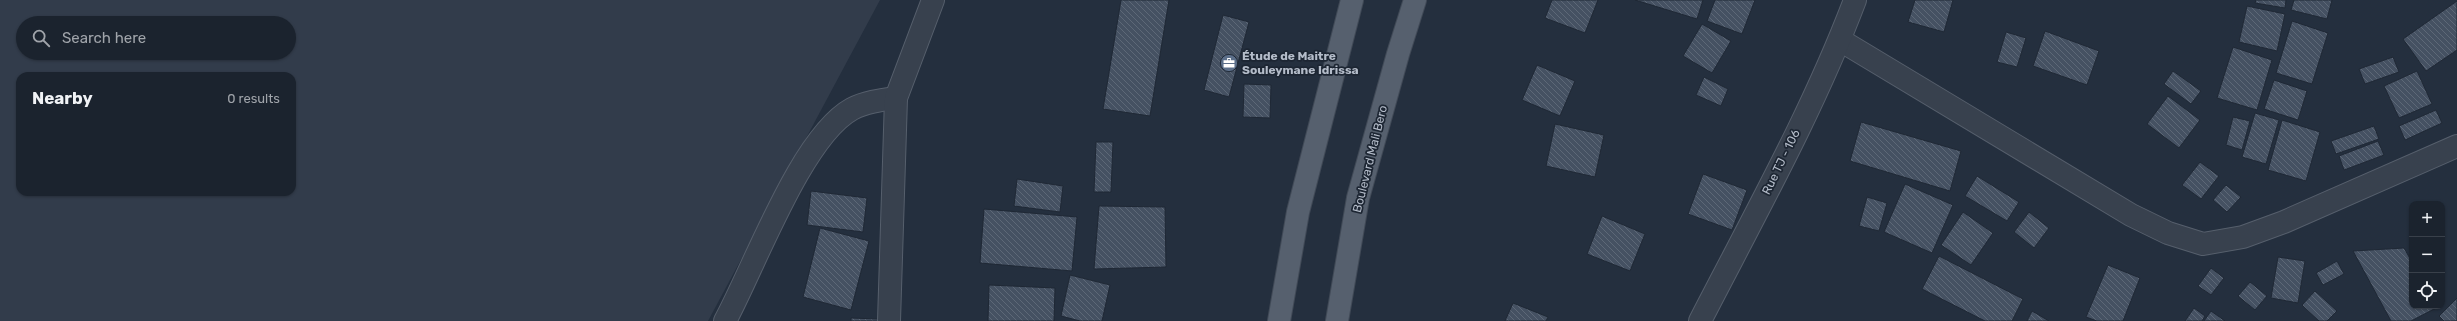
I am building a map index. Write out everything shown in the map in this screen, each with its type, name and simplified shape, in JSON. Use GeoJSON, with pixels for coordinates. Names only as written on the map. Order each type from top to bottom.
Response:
{"type":"FeatureCollection","features":[{"type":"Feature","properties":{"kind":"main road"},"geometry":{"type":"LineString","coordinates":[[1279,321],[1298,212],[1352,0]]}},
{"type":"Feature","properties":{"kind":"main road","name":"Boulevard Mali Bero"},"geometry":{"type":"LineString","coordinates":[[1337,321],[1358,198],[1398,54],[1415,0]]}},
{"type":"Feature","properties":{"kind":"street"},"geometry":{"type":"LineString","coordinates":[[889,321],[896,98],[933,0]]}},
{"type":"Feature","properties":{"kind":"street","name":"Rue TJ - 106"},"geometry":{"type":"LineString","coordinates":[[1700,321],[1766,193],[1840,40],[1855,0]]}},
{"type":"Feature","properties":{"kind":"street"},"geometry":{"type":"LineString","coordinates":[[1840,40],[2131,215],[2168,233],[2203,244],[2243,237],[2284,222],[2457,146]]}},
{"type":"Feature","properties":{"kind":"street"},"geometry":{"type":"LineString","coordinates":[[725,321],[786,195],[814,148],[833,125],[851,110],[872,102],[896,98]]}},
{"type":"Feature","properties":{"kind":"shaded area"},"geometry":{"type":"Polygon","coordinates":[[[0,0],[880,0],[708,321],[0,321],[0,0]]]}},
{"type":"Feature","properties":{"kind":"building"},"geometry":{"type":"Polygon","coordinates":[[[1121,0],[1169,0],[1150,116],[1103,109],[1121,0]]]}},
{"type":"Feature","properties":{"kind":"building"},"geometry":{"type":"Polygon","coordinates":[[[1552,0],[1598,0],[1585,33],[1545,18],[1552,0]]]}},
{"type":"Feature","properties":{"kind":"building"},"geometry":{"type":"Polygon","coordinates":[[[1635,0],[1703,0],[1697,19],[1635,0]]]}},
{"type":"Feature","properties":{"kind":"building"},"geometry":{"type":"Polygon","coordinates":[[[1715,0],[1755,0],[1742,34],[1707,21],[1715,0]]]}},
{"type":"Feature","properties":{"kind":"building"},"geometry":{"type":"Polygon","coordinates":[[[1915,0],[1953,0],[1944,32],[1908,22],[1915,0]]]}},
{"type":"Feature","properties":{"kind":"building"},"geometry":{"type":"Polygon","coordinates":[[[2256,0],[2286,0],[2285,8],[2255,3],[2256,0]]]}},
{"type":"Feature","properties":{"kind":"building"},"geometry":{"type":"Polygon","coordinates":[[[2294,0],[2332,0],[2327,19],[2291,10],[2294,0]]]}},
{"type":"Feature","properties":{"kind":"building"},"geometry":{"type":"Polygon","coordinates":[[[2457,1],[2457,50],[2426,71],[2403,39],[2457,1]]]}},
{"type":"Feature","properties":{"kind":"building"},"geometry":{"type":"Polygon","coordinates":[[[2247,6],[2285,14],[2277,51],[2239,42],[2247,6]]]}},
{"type":"Feature","properties":{"kind":"building"},"geometry":{"type":"Polygon","coordinates":[[[1223,15],[1249,22],[1229,97],[1204,90],[1223,15]]]}},
{"type":"Feature","properties":{"kind":"building"},"geometry":{"type":"Polygon","coordinates":[[[2292,21],[2328,33],[2312,84],[2276,73],[2292,21]]]}},
{"type":"Feature","properties":{"kind":"building"},"geometry":{"type":"Polygon","coordinates":[[[1702,24],[1731,41],[1712,73],[1683,56],[1702,24]]]}},
{"type":"Feature","properties":{"kind":"building"},"geometry":{"type":"Polygon","coordinates":[[[2045,31],[2099,51],[2087,85],[2033,66],[2045,31]]]}},
{"type":"Feature","properties":{"kind":"building"},"geometry":{"type":"Polygon","coordinates":[[[2006,32],[2026,38],[2017,67],[1997,62],[2006,32]]]}},
{"type":"Feature","properties":{"kind":"building"},"geometry":{"type":"Polygon","coordinates":[[[2233,47],[2272,60],[2257,110],[2217,98],[2233,47]]]}},
{"type":"Feature","properties":{"kind":"building"},"geometry":{"type":"Polygon","coordinates":[[[2393,57],[2399,72],[2365,84],[2359,69],[2393,57]]]}},
{"type":"Feature","properties":{"kind":"building"},"geometry":{"type":"Polygon","coordinates":[[[1537,65],[1575,81],[1560,116],[1522,100],[1537,65]]]}},
{"type":"Feature","properties":{"kind":"building"},"geometry":{"type":"Polygon","coordinates":[[[2173,71],[2201,91],[2191,104],[2164,84],[2173,71]]]}},
{"type":"Feature","properties":{"kind":"building"},"geometry":{"type":"Polygon","coordinates":[[[2417,71],[2432,104],[2399,118],[2384,86],[2417,71]]]}},
{"type":"Feature","properties":{"kind":"building"},"geometry":{"type":"Polygon","coordinates":[[[1704,77],[1728,89],[1721,106],[1696,95],[1704,77]]]}},
{"type":"Feature","properties":{"kind":"building"},"geometry":{"type":"Polygon","coordinates":[[[2274,80],[2307,91],[2298,120],[2264,109],[2274,80]]]}},
{"type":"Feature","properties":{"kind":"building"},"geometry":{"type":"Polygon","coordinates":[[[1244,84],[1271,85],[1270,118],[1243,117],[1244,84]]]}},
{"type":"Feature","properties":{"kind":"building"},"geometry":{"type":"Polygon","coordinates":[[[2168,96],[2200,120],[2179,148],[2147,124],[2168,96]]]}},
{"type":"Feature","properties":{"kind":"building"},"geometry":{"type":"Polygon","coordinates":[[[2436,110],[2442,123],[2405,140],[2399,126],[2436,110]]]}},
{"type":"Feature","properties":{"kind":"building"},"geometry":{"type":"Polygon","coordinates":[[[2255,113],[2279,120],[2266,164],[2242,157],[2255,113]]]}},
{"type":"Feature","properties":{"kind":"building"},"geometry":{"type":"Polygon","coordinates":[[[2233,117],[2250,121],[2242,150],[2226,145],[2233,117]]]}},
{"type":"Feature","properties":{"kind":"building"},"geometry":{"type":"Polygon","coordinates":[[[2282,120],[2320,132],[2306,181],[2268,170],[2282,120]]]}},
{"type":"Feature","properties":{"kind":"building"},"geometry":{"type":"Polygon","coordinates":[[[1861,122],[1961,151],[1950,191],[1850,161],[1861,122]]]}},
{"type":"Feature","properties":{"kind":"building"},"geometry":{"type":"Polygon","coordinates":[[[1555,124],[1604,135],[1595,177],[1546,166],[1555,124]]]}},
{"type":"Feature","properties":{"kind":"building"},"geometry":{"type":"Polygon","coordinates":[[[2374,126],[2379,139],[2336,154],[2331,141],[2374,126]]]}},
{"type":"Feature","properties":{"kind":"building"},"geometry":{"type":"Polygon","coordinates":[[[2378,141],[2384,155],[2344,170],[2339,156],[2378,141]]]}},
{"type":"Feature","properties":{"kind":"building"},"geometry":{"type":"Polygon","coordinates":[[[1096,142],[1113,142],[1111,192],[1094,192],[1096,142]]]}},
{"type":"Feature","properties":{"kind":"building"},"geometry":{"type":"Polygon","coordinates":[[[2200,162],[2219,176],[2201,199],[2182,185],[2200,162]]]}},
{"type":"Feature","properties":{"kind":"building"},"geometry":{"type":"Polygon","coordinates":[[[1703,174],[1747,190],[1732,230],[1688,214],[1703,174]]]}},
{"type":"Feature","properties":{"kind":"building"},"geometry":{"type":"Polygon","coordinates":[[[1977,176],[2019,202],[2007,221],[1965,196],[1977,176]]]}},
{"type":"Feature","properties":{"kind":"building"},"geometry":{"type":"Polygon","coordinates":[[[1017,179],[1063,186],[1060,212],[1014,206],[1017,179]]]}},
{"type":"Feature","properties":{"kind":"building"},"geometry":{"type":"Polygon","coordinates":[[[1905,184],[1953,205],[1932,253],[1884,232],[1905,184]]]}},
{"type":"Feature","properties":{"kind":"building"},"geometry":{"type":"Polygon","coordinates":[[[2226,185],[2241,197],[2227,212],[2213,200],[2226,185]]]}},
{"type":"Feature","properties":{"kind":"building"},"geometry":{"type":"Polygon","coordinates":[[[811,191],[867,198],[863,232],[807,225],[811,191]]]}},
{"type":"Feature","properties":{"kind":"building"},"geometry":{"type":"Polygon","coordinates":[[[1867,197],[1887,203],[1879,231],[1859,226],[1867,197]]]}},
{"type":"Feature","properties":{"kind":"building"},"geometry":{"type":"Polygon","coordinates":[[[1099,206],[1165,207],[1166,267],[1094,269],[1099,206]]]}},
{"type":"Feature","properties":{"kind":"building"},"geometry":{"type":"Polygon","coordinates":[[[984,209],[1077,217],[1072,271],[980,263],[984,209]]]}},
{"type":"Feature","properties":{"kind":"building"},"geometry":{"type":"Polygon","coordinates":[[[1963,212],[1993,233],[1971,265],[1941,245],[1963,212]]]}},
{"type":"Feature","properties":{"kind":"building"},"geometry":{"type":"Polygon","coordinates":[[[2029,212],[2049,228],[2034,248],[2014,232],[2029,212]]]}},
{"type":"Feature","properties":{"kind":"building"},"geometry":{"type":"Polygon","coordinates":[[[1602,216],[1645,234],[1630,271],[1587,254],[1602,216]]]}},
{"type":"Feature","properties":{"kind":"building"},"geometry":{"type":"Polygon","coordinates":[[[820,228],[869,241],[851,310],[803,297],[820,228]]]}},
{"type":"Feature","properties":{"kind":"building"},"geometry":{"type":"Polygon","coordinates":[[[2404,248],[2409,257],[2409,309],[2434,309],[2411,321],[2391,321],[2353,251],[2404,248]]]}},
{"type":"Feature","properties":{"kind":"building"},"geometry":{"type":"Polygon","coordinates":[[[1939,256],[2023,299],[2012,321],[1985,321],[1922,289],[1939,256]]]}},
{"type":"Feature","properties":{"kind":"building"},"geometry":{"type":"Polygon","coordinates":[[[2278,257],[2305,261],[2298,303],[2271,298],[2278,257]]]}},
{"type":"Feature","properties":{"kind":"building"},"geometry":{"type":"Polygon","coordinates":[[[2337,261],[2344,274],[2323,285],[2316,273],[2337,261]]]}},
{"type":"Feature","properties":{"kind":"building"},"geometry":{"type":"Polygon","coordinates":[[[2108,265],[2140,278],[2123,321],[2097,321],[2086,317],[2108,265]]]}},
{"type":"Feature","properties":{"kind":"building"},"geometry":{"type":"Polygon","coordinates":[[[2211,268],[2224,278],[2211,295],[2198,286],[2211,268]]]}},
{"type":"Feature","properties":{"kind":"building"},"geometry":{"type":"Polygon","coordinates":[[[1070,275],[1110,285],[1102,321],[1080,321],[1061,316],[1070,275]]]}},
{"type":"Feature","properties":{"kind":"building"},"geometry":{"type":"Polygon","coordinates":[[[2250,282],[2267,296],[2255,310],[2238,296],[2250,282]]]}},
{"type":"Feature","properties":{"kind":"building"},"geometry":{"type":"Polygon","coordinates":[[[989,285],[1055,288],[1054,321],[988,321],[989,285]]]}},
{"type":"Feature","properties":{"kind":"building"},"geometry":{"type":"Polygon","coordinates":[[[2315,291],[2337,311],[2327,321],[2319,321],[2302,305],[2315,291]]]}},
{"type":"Feature","properties":{"kind":"building"},"geometry":{"type":"Polygon","coordinates":[[[2457,298],[2457,321],[2444,321],[2439,316],[2457,298]]]}},
{"type":"Feature","properties":{"kind":"building"},"geometry":{"type":"Polygon","coordinates":[[[1513,303],[1548,317],[1546,321],[1505,321],[1513,303]]]}},
{"type":"Feature","properties":{"kind":"building"},"geometry":{"type":"Polygon","coordinates":[[[2194,308],[2205,316],[2202,321],[2185,321],[2194,308]]]}},
{"type":"Feature","properties":{"kind":"building"},"geometry":{"type":"Polygon","coordinates":[[[2032,311],[2049,321],[2027,321],[2032,311]]]}},
{"type":"Feature","properties":{"kind":"building"},"geometry":{"type":"Polygon","coordinates":[[[2211,311],[2225,321],[2204,321],[2211,311]]]}},
{"type":"Feature","properties":{"kind":"building"},"geometry":{"type":"Polygon","coordinates":[[[851,318],[878,319],[878,321],[851,321],[851,318]]]}},
{"type":"Feature","properties":{"kind":"place","name":"Étude de Maitre Souleymane Idrissa"},"geometry":{"type":"Point","coordinates":[1229,63]}}]}
